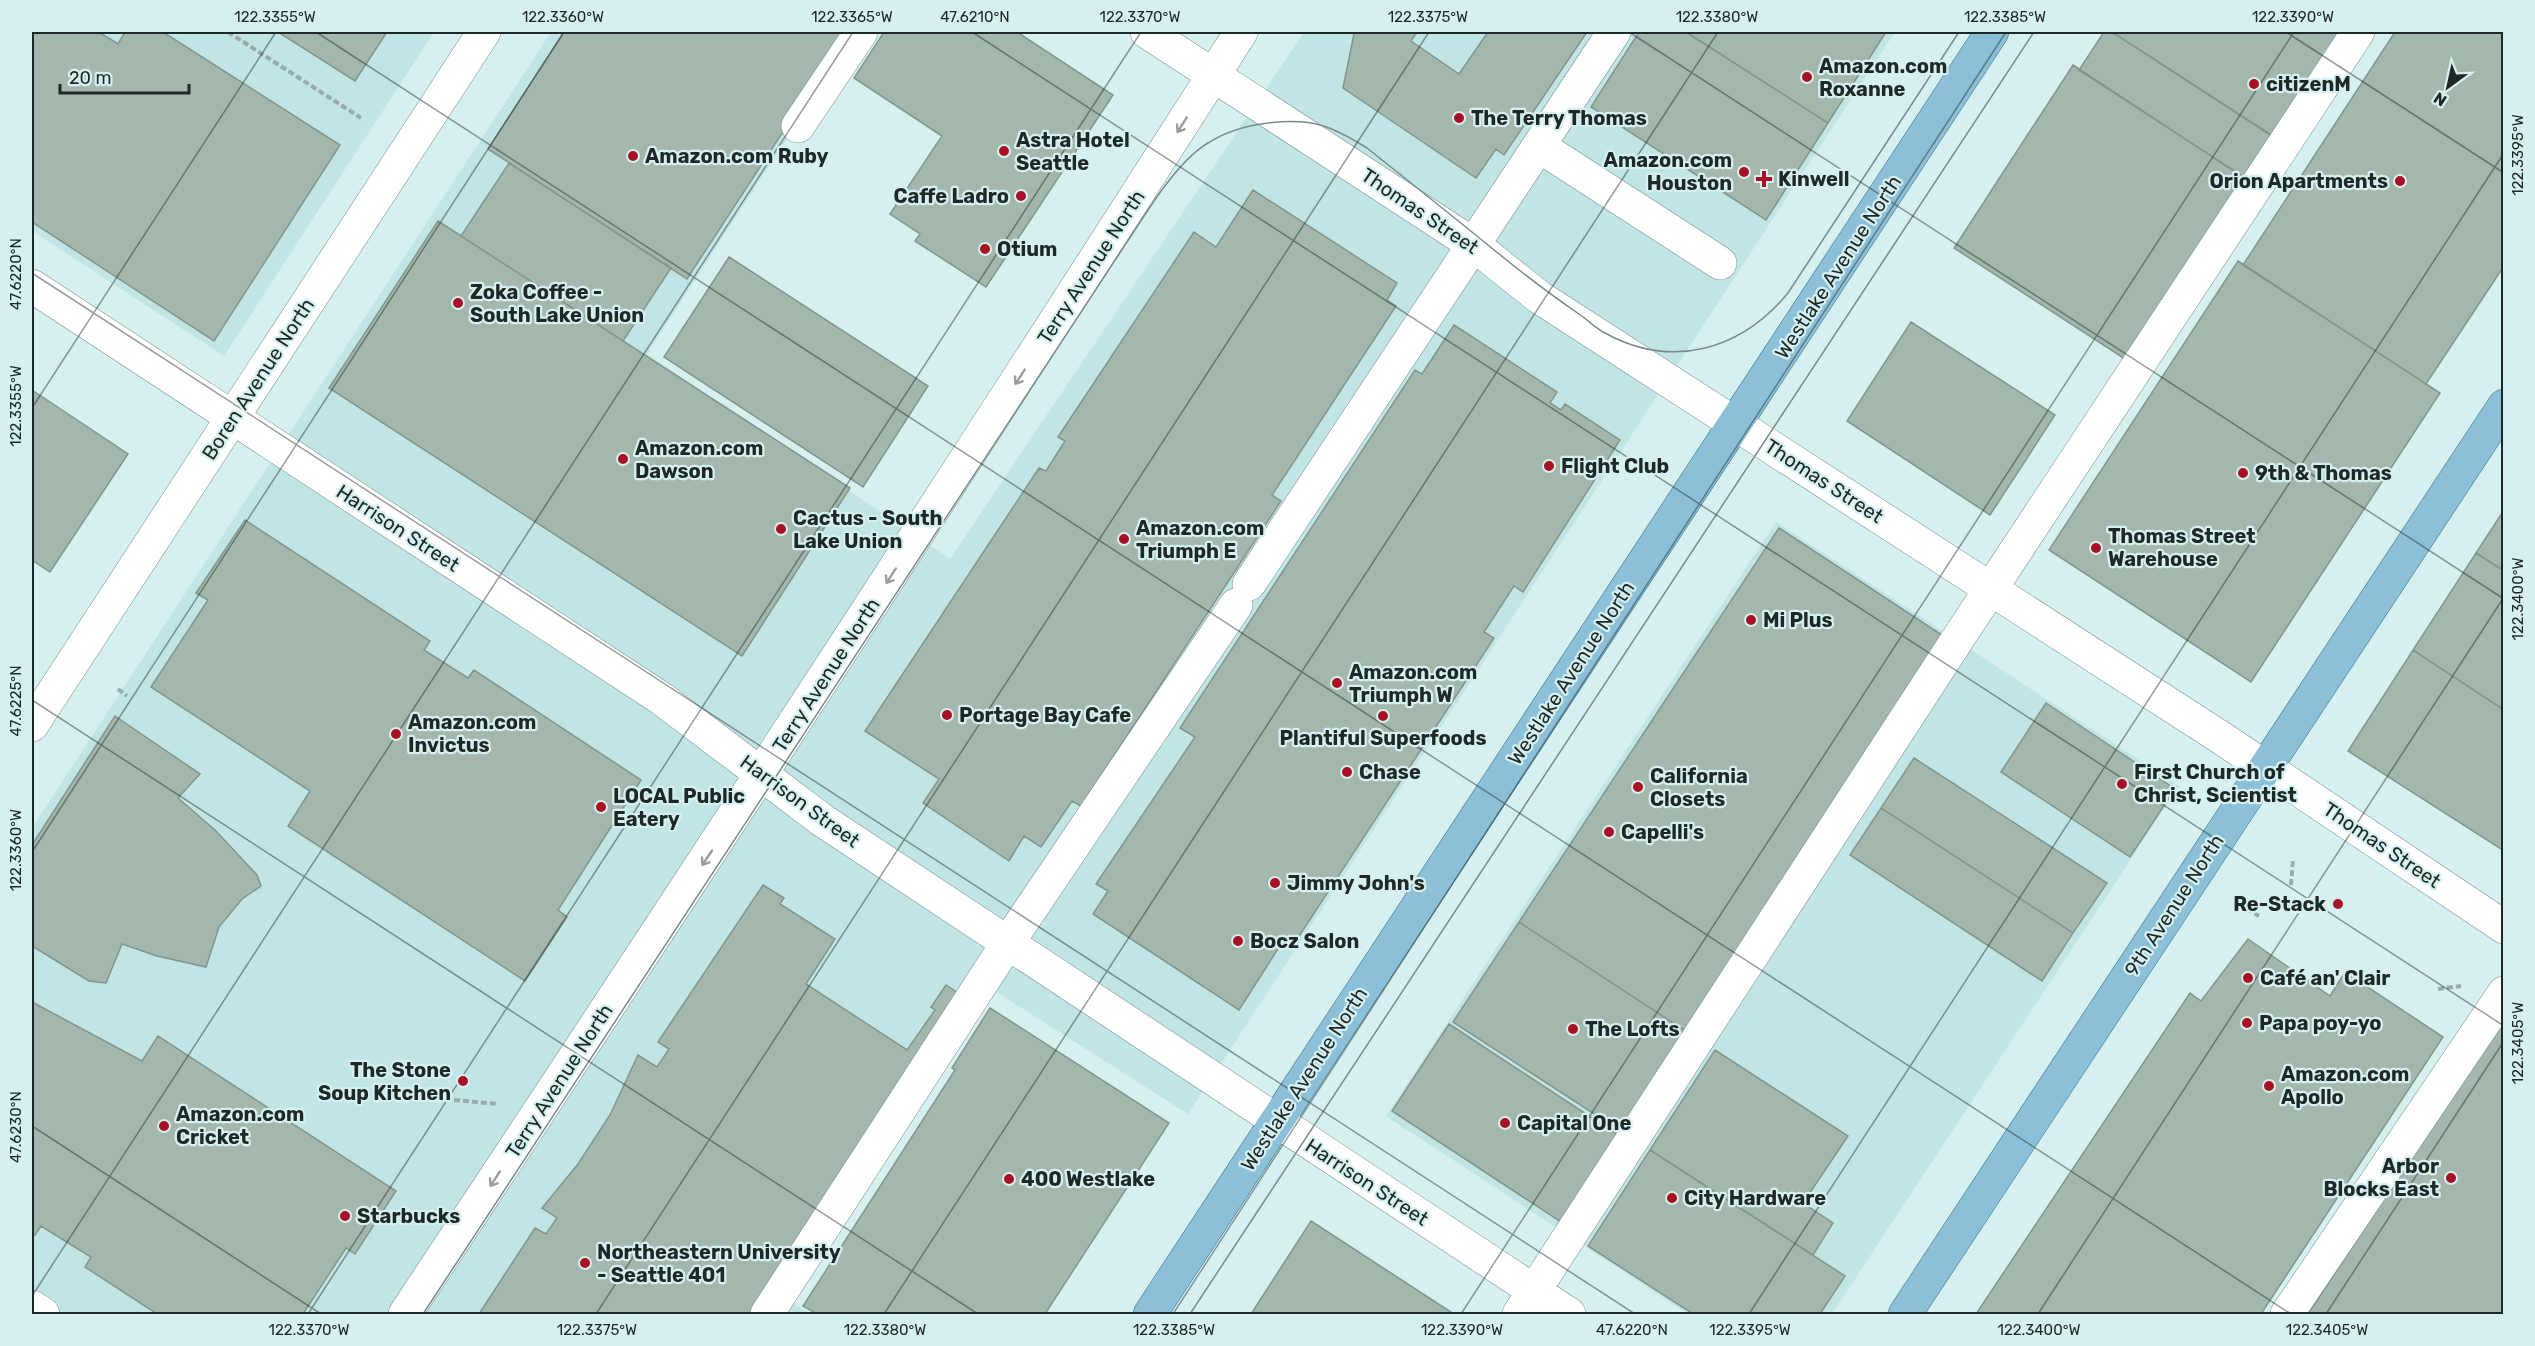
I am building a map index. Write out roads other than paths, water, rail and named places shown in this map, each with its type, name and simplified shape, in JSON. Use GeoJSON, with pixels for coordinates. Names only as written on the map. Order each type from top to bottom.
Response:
{"type":"FeatureCollection","features":[{"type":"Feature","properties":{"kind":"main road","name":"Westlake Avenue North"},"geometry":{"type":"LineString","coordinates":[[1150,1314],[1992,32]]}},
{"type":"Feature","properties":{"kind":"main road","name":"9th Avenue North"},"geometry":{"type":"LineString","coordinates":[[1905,1314],[2504,406]]}},
{"type":"Feature","properties":{"kind":"street","name":"Boren Avenue North"},"geometry":{"type":"LineString","coordinates":[[32,725],[484,32]]}},
{"type":"Feature","properties":{"kind":"street"},"geometry":{"type":"LineString","coordinates":[[798,126],[861,32]]}},
{"type":"Feature","properties":{"kind":"street","name":"Thomas Street"},"geometry":{"type":"LineString","coordinates":[[1147,32],[1474,245],[1539,297],[2266,767],[2504,927]]}},
{"type":"Feature","properties":{"kind":"street","name":"Terry Avenue North"},"geometry":{"type":"LineString","coordinates":[[405,1314],[762,774],[1241,32]]}},
{"type":"Feature","properties":{"kind":"street"},"geometry":{"type":"LineString","coordinates":[[767,1314],[1007,944],[1614,32]]}},
{"type":"Feature","properties":{"kind":"street"},"geometry":{"type":"LineString","coordinates":[[1527,1303],[1990,589],[2358,32]]}},
{"type":"Feature","properties":{"kind":"street"},"geometry":{"type":"LineString","coordinates":[[1539,146],[1720,263]]}},
{"type":"Feature","properties":{"kind":"street","name":"Harrison Street"},"geometry":{"type":"LineString","coordinates":[[32,286],[662,699],[822,820],[1275,1122],[1527,1303],[1569,1314]]}},
{"type":"Feature","properties":{"kind":"street"},"geometry":{"type":"LineString","coordinates":[[2287,1314],[2504,993]]}},
{"type":"Feature","properties":{"kind":"street"},"geometry":{"type":"LineString","coordinates":[[32,1307],[43,1314]]}},
{"type":"Feature","properties":{"kind":"tram line"},"geometry":{"type":"LineString","coordinates":[[423,1314],[1150,207],[1174,175],[1198,150],[1229,132],[1268,123],[1309,123],[1331,129],[1367,148],[1519,270],[1601,331],[1630,344],[1655,350],[1680,352],[1704,348],[1727,340],[1749,328],[1769,313],[1788,293],[1959,32]]}},
{"type":"Feature","properties":{"kind":"tram line"},"geometry":{"type":"LineString","coordinates":[[1190,1314],[2034,32]]}},
{"type":"Feature","properties":{"kind":"place","name":"Amazon.com Roxanne"},"geometry":{"type":"Point","coordinates":[1807,77]}},
{"type":"Feature","properties":{"kind":"place","name":"citizenM"},"geometry":{"type":"Point","coordinates":[2254,84]}},
{"type":"Feature","properties":{"kind":"place","name":"The Terry Thomas"},"geometry":{"type":"Point","coordinates":[1459,118]}},
{"type":"Feature","properties":{"kind":"place","name":"Astra Hotel Seattle"},"geometry":{"type":"Point","coordinates":[1004,151]}},
{"type":"Feature","properties":{"kind":"place","name":"Amazon.com Ruby"},"geometry":{"type":"Point","coordinates":[633,156]}},
{"type":"Feature","properties":{"kind":"place","name":"Amazon.com Houston"},"geometry":{"type":"Point","coordinates":[1744,172]}},
{"type":"Feature","properties":{"kind":"place","name":"Kinwell"},"geometry":{"type":"Point","coordinates":[1764,179]}},
{"type":"Feature","properties":{"kind":"place","name":"Orion Apartments"},"geometry":{"type":"Point","coordinates":[2400,181]}},
{"type":"Feature","properties":{"kind":"place","name":"Caffe Ladro"},"geometry":{"type":"Point","coordinates":[1021,196]}},
{"type":"Feature","properties":{"kind":"place","name":"Otium"},"geometry":{"type":"Point","coordinates":[985,249]}},
{"type":"Feature","properties":{"kind":"place","name":"Zoka Coffee - South Lake Union"},"geometry":{"type":"Point","coordinates":[458,303]}},
{"type":"Feature","properties":{"kind":"place","name":"Amazon.com Dawson"},"geometry":{"type":"Point","coordinates":[623,459]}},
{"type":"Feature","properties":{"kind":"place","name":"Flight Club"},"geometry":{"type":"Point","coordinates":[1549,466]}},
{"type":"Feature","properties":{"kind":"place","name":"9th & Thomas"},"geometry":{"type":"Point","coordinates":[2243,473]}},
{"type":"Feature","properties":{"kind":"place","name":"Cactus - South Lake Union"},"geometry":{"type":"Point","coordinates":[781,529]}},
{"type":"Feature","properties":{"kind":"place","name":"Amazon.com Triumph E"},"geometry":{"type":"Point","coordinates":[1124,539]}},
{"type":"Feature","properties":{"kind":"place","name":"Thomas Street Warehouse"},"geometry":{"type":"Point","coordinates":[2096,548]}},
{"type":"Feature","properties":{"kind":"place","name":"Mi Plus"},"geometry":{"type":"Point","coordinates":[1751,620]}},
{"type":"Feature","properties":{"kind":"place","name":"Amazon.com Triumph W"},"geometry":{"type":"Point","coordinates":[1337,683]}},
{"type":"Feature","properties":{"kind":"place","name":"Portage Bay Cafe"},"geometry":{"type":"Point","coordinates":[947,715]}},
{"type":"Feature","properties":{"kind":"place","name":"Plantiful Superfoods"},"geometry":{"type":"Point","coordinates":[1383,716]}},
{"type":"Feature","properties":{"kind":"place","name":"Amazon.com Invictus"},"geometry":{"type":"Point","coordinates":[396,734]}},
{"type":"Feature","properties":{"kind":"place","name":"Chase"},"geometry":{"type":"Point","coordinates":[1347,772]}},
{"type":"Feature","properties":{"kind":"place","name":"First Church of Christ, Scientist"},"geometry":{"type":"Point","coordinates":[2122,784]}},
{"type":"Feature","properties":{"kind":"place","name":"California Closets"},"geometry":{"type":"Point","coordinates":[1638,787]}},
{"type":"Feature","properties":{"kind":"place","name":"LOCAL Public Eatery"},"geometry":{"type":"Point","coordinates":[601,807]}},
{"type":"Feature","properties":{"kind":"place","name":"Capelli's"},"geometry":{"type":"Point","coordinates":[1609,832]}},
{"type":"Feature","properties":{"kind":"place","name":"Jimmy John's"},"geometry":{"type":"Point","coordinates":[1275,883]}},
{"type":"Feature","properties":{"kind":"place","name":"Re-Stack"},"geometry":{"type":"Point","coordinates":[2338,904]}},
{"type":"Feature","properties":{"kind":"place","name":"Bocz Salon"},"geometry":{"type":"Point","coordinates":[1238,941]}},
{"type":"Feature","properties":{"kind":"place","name":"Café an' Clair"},"geometry":{"type":"Point","coordinates":[2248,978]}},
{"type":"Feature","properties":{"kind":"place","name":"Papa poy-yo"},"geometry":{"type":"Point","coordinates":[2247,1023]}},
{"type":"Feature","properties":{"kind":"place","name":"The Lofts"},"geometry":{"type":"Point","coordinates":[1573,1029]}},
{"type":"Feature","properties":{"kind":"place","name":"The Stone Soup Kitchen"},"geometry":{"type":"Point","coordinates":[463,1081]}},
{"type":"Feature","properties":{"kind":"place","name":"Amazon.com Apollo"},"geometry":{"type":"Point","coordinates":[2269,1086]}},
{"type":"Feature","properties":{"kind":"place","name":"Capital One"},"geometry":{"type":"Point","coordinates":[1505,1123]}},
{"type":"Feature","properties":{"kind":"place","name":"Amazon.com Cricket"},"geometry":{"type":"Point","coordinates":[164,1126]}},
{"type":"Feature","properties":{"kind":"place","name":"Arbor Blocks East"},"geometry":{"type":"Point","coordinates":[2451,1178]}},
{"type":"Feature","properties":{"kind":"place","name":"400 Westlake"},"geometry":{"type":"Point","coordinates":[1009,1179]}},
{"type":"Feature","properties":{"kind":"place","name":"City Hardware"},"geometry":{"type":"Point","coordinates":[1672,1198]}},
{"type":"Feature","properties":{"kind":"place","name":"Starbucks"},"geometry":{"type":"Point","coordinates":[345,1216]}},
{"type":"Feature","properties":{"kind":"place","name":"Northeastern University - Seattle 401"},"geometry":{"type":"Point","coordinates":[585,1263]}}]}
